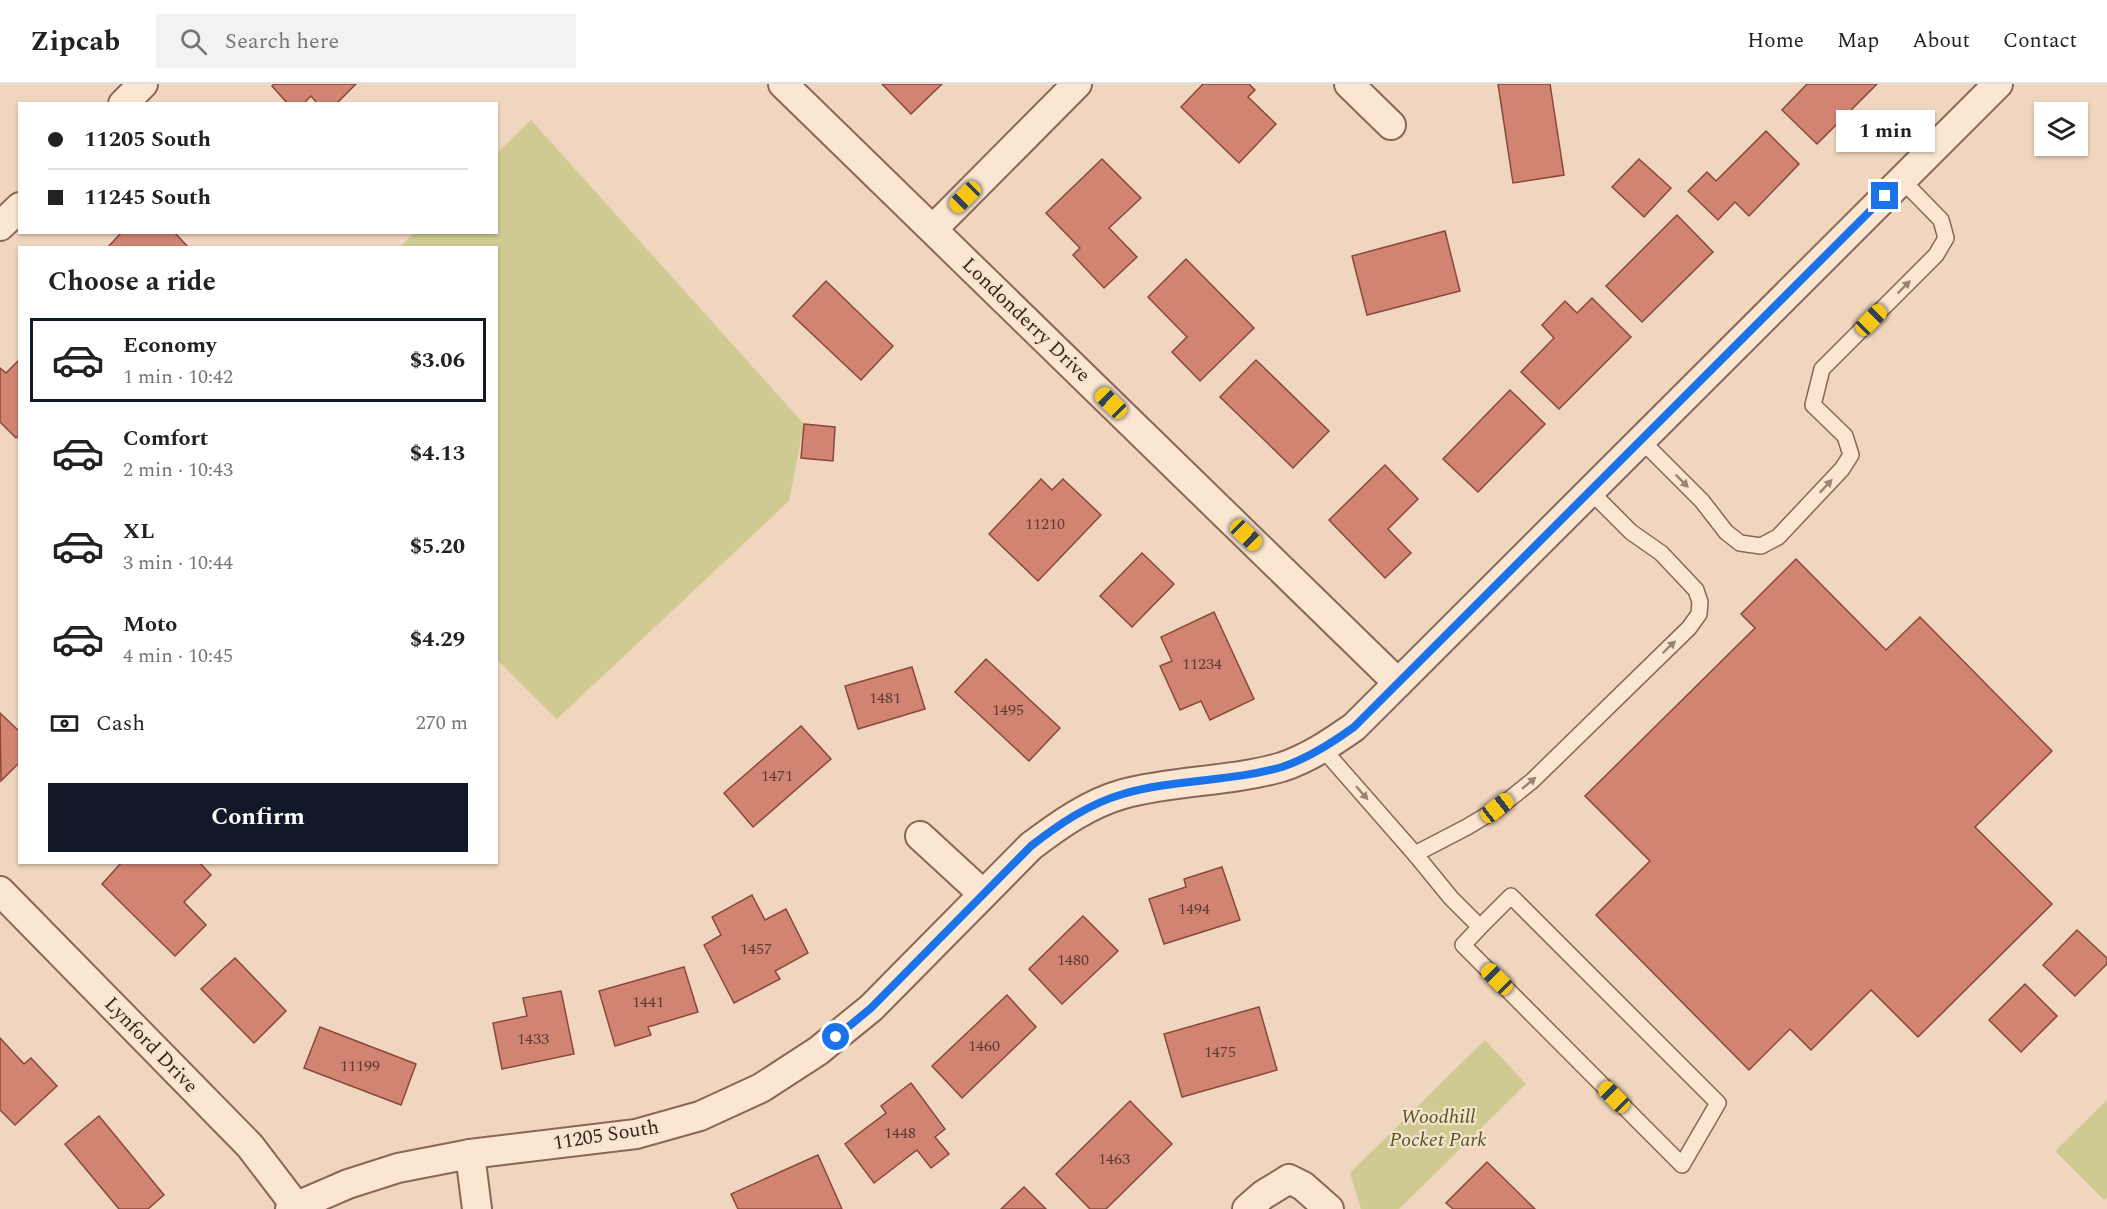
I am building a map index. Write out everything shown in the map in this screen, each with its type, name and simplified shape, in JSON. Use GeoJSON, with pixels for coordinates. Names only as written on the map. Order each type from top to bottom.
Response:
{"type":"FeatureCollection","features":[{"type":"Feature","properties":{"kind":"street"},"geometry":{"type":"LineString","coordinates":[[125,102],[142,84]]}},
{"type":"Feature","properties":{"kind":"street","name":"Londonderry Drive"},"geometry":{"type":"LineString","coordinates":[[783,84],[1398,683]]}},
{"type":"Feature","properties":{"kind":"street"},"geometry":{"type":"LineString","coordinates":[[933,229],[1077,84]]}},
{"type":"Feature","properties":{"kind":"street"},"geometry":{"type":"LineString","coordinates":[[1349,84],[1391,125]]}},
{"type":"Feature","properties":{"kind":"street","name":"11205 South"},"geometry":{"type":"LineString","coordinates":[[292,1207],[348,1184],[398,1168],[470,1154],[636,1134],[700,1116],[761,1088],[818,1051],[871,1008],[1031,846],[1058,825],[1089,808],[1121,795],[1282,766],[1323,749],[1354,727],[1998,84]]}},
{"type":"Feature","properties":{"kind":"street"},"geometry":{"type":"LineString","coordinates":[[0,226],[18,209]]}},
{"type":"Feature","properties":{"kind":"street"},"geometry":{"type":"LineString","coordinates":[[920,836],[983,894]]}},
{"type":"Feature","properties":{"kind":"street","name":"Lynford Drive"},"geometry":{"type":"LineString","coordinates":[[5,906],[250,1146],[268,1167],[292,1207]]}},
{"type":"Feature","properties":{"kind":"street"},"geometry":{"type":"LineString","coordinates":[[470,1154],[477,1209]]}},
{"type":"Feature","properties":{"kind":"street"},"geometry":{"type":"LineString","coordinates":[[1247,1209],[1263,1195],[1289,1179],[1303,1186],[1329,1209]]}},
{"type":"Feature","properties":{"kind":"lane"},"geometry":{"type":"LineString","coordinates":[[1641,440],[1702,501],[1726,532],[1740,543],[1761,546],[1778,537],[1842,469],[1851,455],[1845,436],[1813,405],[1822,369],[1936,255],[1946,238],[1941,220],[1902,180]]}},
{"type":"Feature","properties":{"kind":"lane"},"geometry":{"type":"LineString","coordinates":[[1415,854],[1487,815],[1532,781],[1689,628],[1699,614],[1700,602],[1696,590],[1660,553],[1631,532],[1590,491]]}},
{"type":"Feature","properties":{"kind":"lane"},"geometry":{"type":"LineString","coordinates":[[1323,749],[1451,898],[1480,927]]}},
{"type":"Feature","properties":{"kind":"lane"},"geometry":{"type":"LineString","coordinates":[[1511,896],[1718,1102],[1682,1165],[1463,945],[1480,927],[1511,896]]}},
{"type":"Feature","properties":{"kind":"green space"},"geometry":{"type":"Polygon","coordinates":[[[531,120],[804,424],[789,501],[557,719],[498,661],[498,246],[401,246],[413,234],[498,234],[498,152],[531,120]]]}},
{"type":"Feature","properties":{"kind":"green space","name":"Woodhill Pocket Park"},"geometry":{"type":"Polygon","coordinates":[[[1485,1040],[1526,1084],[1399,1209],[1361,1209],[1350,1173],[1485,1040]]]}},
{"type":"Feature","properties":{"kind":"green space"},"geometry":{"type":"Polygon","coordinates":[[[2107,1100],[2107,1197],[2104,1200],[2055,1151],[2107,1100]]]}},
{"type":"Feature","properties":{"kind":"building"},"geometry":{"type":"Polygon","coordinates":[[[274,84],[356,84],[338,102],[316,102],[311,96],[305,102],[286,102],[272,86],[274,84]]]}},
{"type":"Feature","properties":{"kind":"building"},"geometry":{"type":"Polygon","coordinates":[[[882,84],[942,84],[911,114],[882,84]]]}},
{"type":"Feature","properties":{"kind":"building"},"geometry":{"type":"Polygon","coordinates":[[[1203,84],[1249,84],[1255,90],[1248,97],[1276,124],[1239,163],[1181,107],[1203,84]]]}},
{"type":"Feature","properties":{"kind":"building"},"geometry":{"type":"Polygon","coordinates":[[[1498,84],[1550,84],[1564,175],[1513,183],[1498,84]]]}},
{"type":"Feature","properties":{"kind":"building"},"geometry":{"type":"Polygon","coordinates":[[[1807,84],[1877,84],[1817,144],[1782,110],[1807,84]]]}},
{"type":"Feature","properties":{"kind":"building"},"geometry":{"type":"Polygon","coordinates":[[[1766,131],[1799,164],[1749,216],[1735,202],[1718,220],[1688,191],[1707,172],[1716,181],[1766,131]]]}},
{"type":"Feature","properties":{"kind":"building"},"geometry":{"type":"Polygon","coordinates":[[[1102,159],[1141,198],[1109,228],[1137,257],[1104,288],[1073,255],[1080,248],[1046,213],[1102,159]]]}},
{"type":"Feature","properties":{"kind":"building"},"geometry":{"type":"Polygon","coordinates":[[[1639,159],[1671,188],[1644,217],[1612,187],[1639,159]]]}},
{"type":"Feature","properties":{"kind":"building"},"geometry":{"type":"Polygon","coordinates":[[[1677,215],[1713,252],[1642,322],[1606,286],[1677,215]]]}},
{"type":"Feature","properties":{"kind":"building"},"geometry":{"type":"Polygon","coordinates":[[[1445,231],[1460,291],[1367,315],[1352,256],[1445,231]]]}},
{"type":"Feature","properties":{"kind":"building"},"geometry":{"type":"Polygon","coordinates":[[[120,234],[176,234],[187,246],[109,246],[120,234]]]}},
{"type":"Feature","properties":{"kind":"building"},"geometry":{"type":"Polygon","coordinates":[[[1186,259],[1254,328],[1200,381],[1172,352],[1187,337],[1148,297],[1186,259]]]}},
{"type":"Feature","properties":{"kind":"building"},"geometry":{"type":"Polygon","coordinates":[[[826,281],[893,346],[861,380],[793,316],[826,281]]]}},
{"type":"Feature","properties":{"kind":"building"},"geometry":{"type":"Polygon","coordinates":[[[1592,298],[1631,337],[1559,409],[1521,372],[1554,338],[1542,325],[1565,301],[1577,313],[1592,298]]]}},
{"type":"Feature","properties":{"kind":"building"},"geometry":{"type":"Polygon","coordinates":[[[1256,360],[1329,431],[1293,468],[1220,397],[1256,360]]]}},
{"type":"Feature","properties":{"kind":"building"},"geometry":{"type":"Polygon","coordinates":[[[18,361],[18,436],[16,438],[0,422],[0,368],[6,373],[18,361]]]}},
{"type":"Feature","properties":{"kind":"building"},"geometry":{"type":"Polygon","coordinates":[[[1510,390],[1545,424],[1478,492],[1443,459],[1510,390]]]}},
{"type":"Feature","properties":{"kind":"building"},"geometry":{"type":"Polygon","coordinates":[[[804,424],[835,427],[833,461],[801,458],[804,424]]]}},
{"type":"Feature","properties":{"kind":"building"},"geometry":{"type":"Polygon","coordinates":[[[1385,465],[1418,499],[1388,529],[1411,553],[1385,578],[1329,520],[1385,465]]]}},
{"type":"Feature","properties":{"kind":"building"},"geometry":{"type":"Polygon","coordinates":[[[1041,479],[1052,490],[1063,479],[1101,515],[1038,581],[989,534],[1041,479]]]}},
{"type":"Feature","properties":{"kind":"building"},"geometry":{"type":"Polygon","coordinates":[[[1142,553],[1174,584],[1132,627],[1100,596],[1142,553]]]}},
{"type":"Feature","properties":{"kind":"building"},"geometry":{"type":"Polygon","coordinates":[[[1796,559],[1886,650],[1920,617],[2052,751],[1975,827],[2052,904],[1918,1037],[1871,990],[1811,1050],[1790,1029],[1749,1070],[1596,915],[1650,861],[1585,796],[1755,628],[1741,614],[1796,559]]]}},
{"type":"Feature","properties":{"kind":"building"},"geometry":{"type":"Polygon","coordinates":[[[1214,612],[1254,699],[1210,720],[1201,701],[1180,710],[1160,666],[1172,661],[1161,637],[1214,612]]]}},
{"type":"Feature","properties":{"kind":"building"},"geometry":{"type":"Polygon","coordinates":[[[986,659],[1060,728],[1029,761],[955,692],[986,659]]]}},
{"type":"Feature","properties":{"kind":"building"},"geometry":{"type":"Polygon","coordinates":[[[912,667],[925,709],[858,729],[845,686],[912,667]]]}},
{"type":"Feature","properties":{"kind":"building"},"geometry":{"type":"Polygon","coordinates":[[[0,713],[18,730],[18,764],[1,781],[0,713]]]}},
{"type":"Feature","properties":{"kind":"building"},"geometry":{"type":"Polygon","coordinates":[[[801,726],[831,759],[753,827],[724,793],[801,726]]]}},
{"type":"Feature","properties":{"kind":"building"},"geometry":{"type":"Polygon","coordinates":[[[120,864],[201,864],[211,875],[184,902],[206,925],[175,956],[102,884],[120,864]]]}},
{"type":"Feature","properties":{"kind":"building"},"geometry":{"type":"Polygon","coordinates":[[[1222,867],[1240,920],[1164,944],[1149,899],[1186,887],[1184,879],[1222,867]]]}},
{"type":"Feature","properties":{"kind":"building"},"geometry":{"type":"Polygon","coordinates":[[[752,895],[765,920],[786,909],[808,953],[775,971],[780,979],[734,1003],[704,945],[721,935],[712,917],[752,895]]]}},
{"type":"Feature","properties":{"kind":"building"},"geometry":{"type":"Polygon","coordinates":[[[1083,916],[1118,951],[1062,1004],[1029,969],[1083,916]]]}},
{"type":"Feature","properties":{"kind":"building"},"geometry":{"type":"Polygon","coordinates":[[[2077,930],[2107,958],[2107,964],[2075,996],[2043,965],[2077,930]]]}},
{"type":"Feature","properties":{"kind":"building"},"geometry":{"type":"Polygon","coordinates":[[[235,958],[286,1011],[254,1043],[201,989],[235,958]]]}},
{"type":"Feature","properties":{"kind":"building"},"geometry":{"type":"Polygon","coordinates":[[[684,967],[698,1012],[648,1027],[651,1035],[615,1046],[599,991],[684,967]]]}},
{"type":"Feature","properties":{"kind":"building"},"geometry":{"type":"Polygon","coordinates":[[[2025,984],[2057,1016],[2021,1052],[1989,1020],[2025,984]]]}},
{"type":"Feature","properties":{"kind":"building"},"geometry":{"type":"Polygon","coordinates":[[[561,991],[574,1054],[502,1069],[493,1023],[527,1016],[523,998],[561,991]]]}},
{"type":"Feature","properties":{"kind":"building"},"geometry":{"type":"Polygon","coordinates":[[[1007,995],[1036,1027],[962,1098],[932,1066],[1007,995]]]}},
{"type":"Feature","properties":{"kind":"building"},"geometry":{"type":"Polygon","coordinates":[[[1259,1007],[1277,1070],[1182,1097],[1164,1034],[1259,1007]]]}},
{"type":"Feature","properties":{"kind":"building"},"geometry":{"type":"Polygon","coordinates":[[[320,1027],[416,1064],[401,1105],[304,1068],[320,1027]]]}},
{"type":"Feature","properties":{"kind":"building"},"geometry":{"type":"Polygon","coordinates":[[[0,1038],[24,1064],[31,1058],[57,1086],[15,1125],[0,1110],[0,1038]]]}},
{"type":"Feature","properties":{"kind":"building"},"geometry":{"type":"Polygon","coordinates":[[[911,1083],[945,1129],[935,1137],[949,1154],[931,1168],[917,1150],[874,1183],[845,1144],[886,1113],[881,1106],[911,1083]]]}},
{"type":"Feature","properties":{"kind":"building"},"geometry":{"type":"Polygon","coordinates":[[[1130,1101],[1172,1144],[1106,1209],[1090,1209],[1056,1174],[1130,1101]]]}},
{"type":"Feature","properties":{"kind":"building"},"geometry":{"type":"Polygon","coordinates":[[[99,1116],[164,1195],[148,1209],[119,1209],[65,1144],[99,1116]]]}},
{"type":"Feature","properties":{"kind":"building"},"geometry":{"type":"Polygon","coordinates":[[[818,1155],[842,1209],[738,1209],[731,1194],[818,1155]]]}},
{"type":"Feature","properties":{"kind":"building"},"geometry":{"type":"Polygon","coordinates":[[[1487,1162],[1535,1209],[1453,1209],[1446,1203],[1487,1162]]]}},
{"type":"Feature","properties":{"kind":"building"},"geometry":{"type":"Polygon","coordinates":[[[1024,1187],[1046,1209],[1001,1209],[1024,1187]]]}},
{"type":"Feature","properties":{"kind":"route"},"geometry":{"type":"LineString","coordinates":[[836,1037],[871,1008],[1031,846],[1058,825],[1089,808],[1121,795],[1282,766],[1323,749],[1354,727],[1885,196]]}}]}
